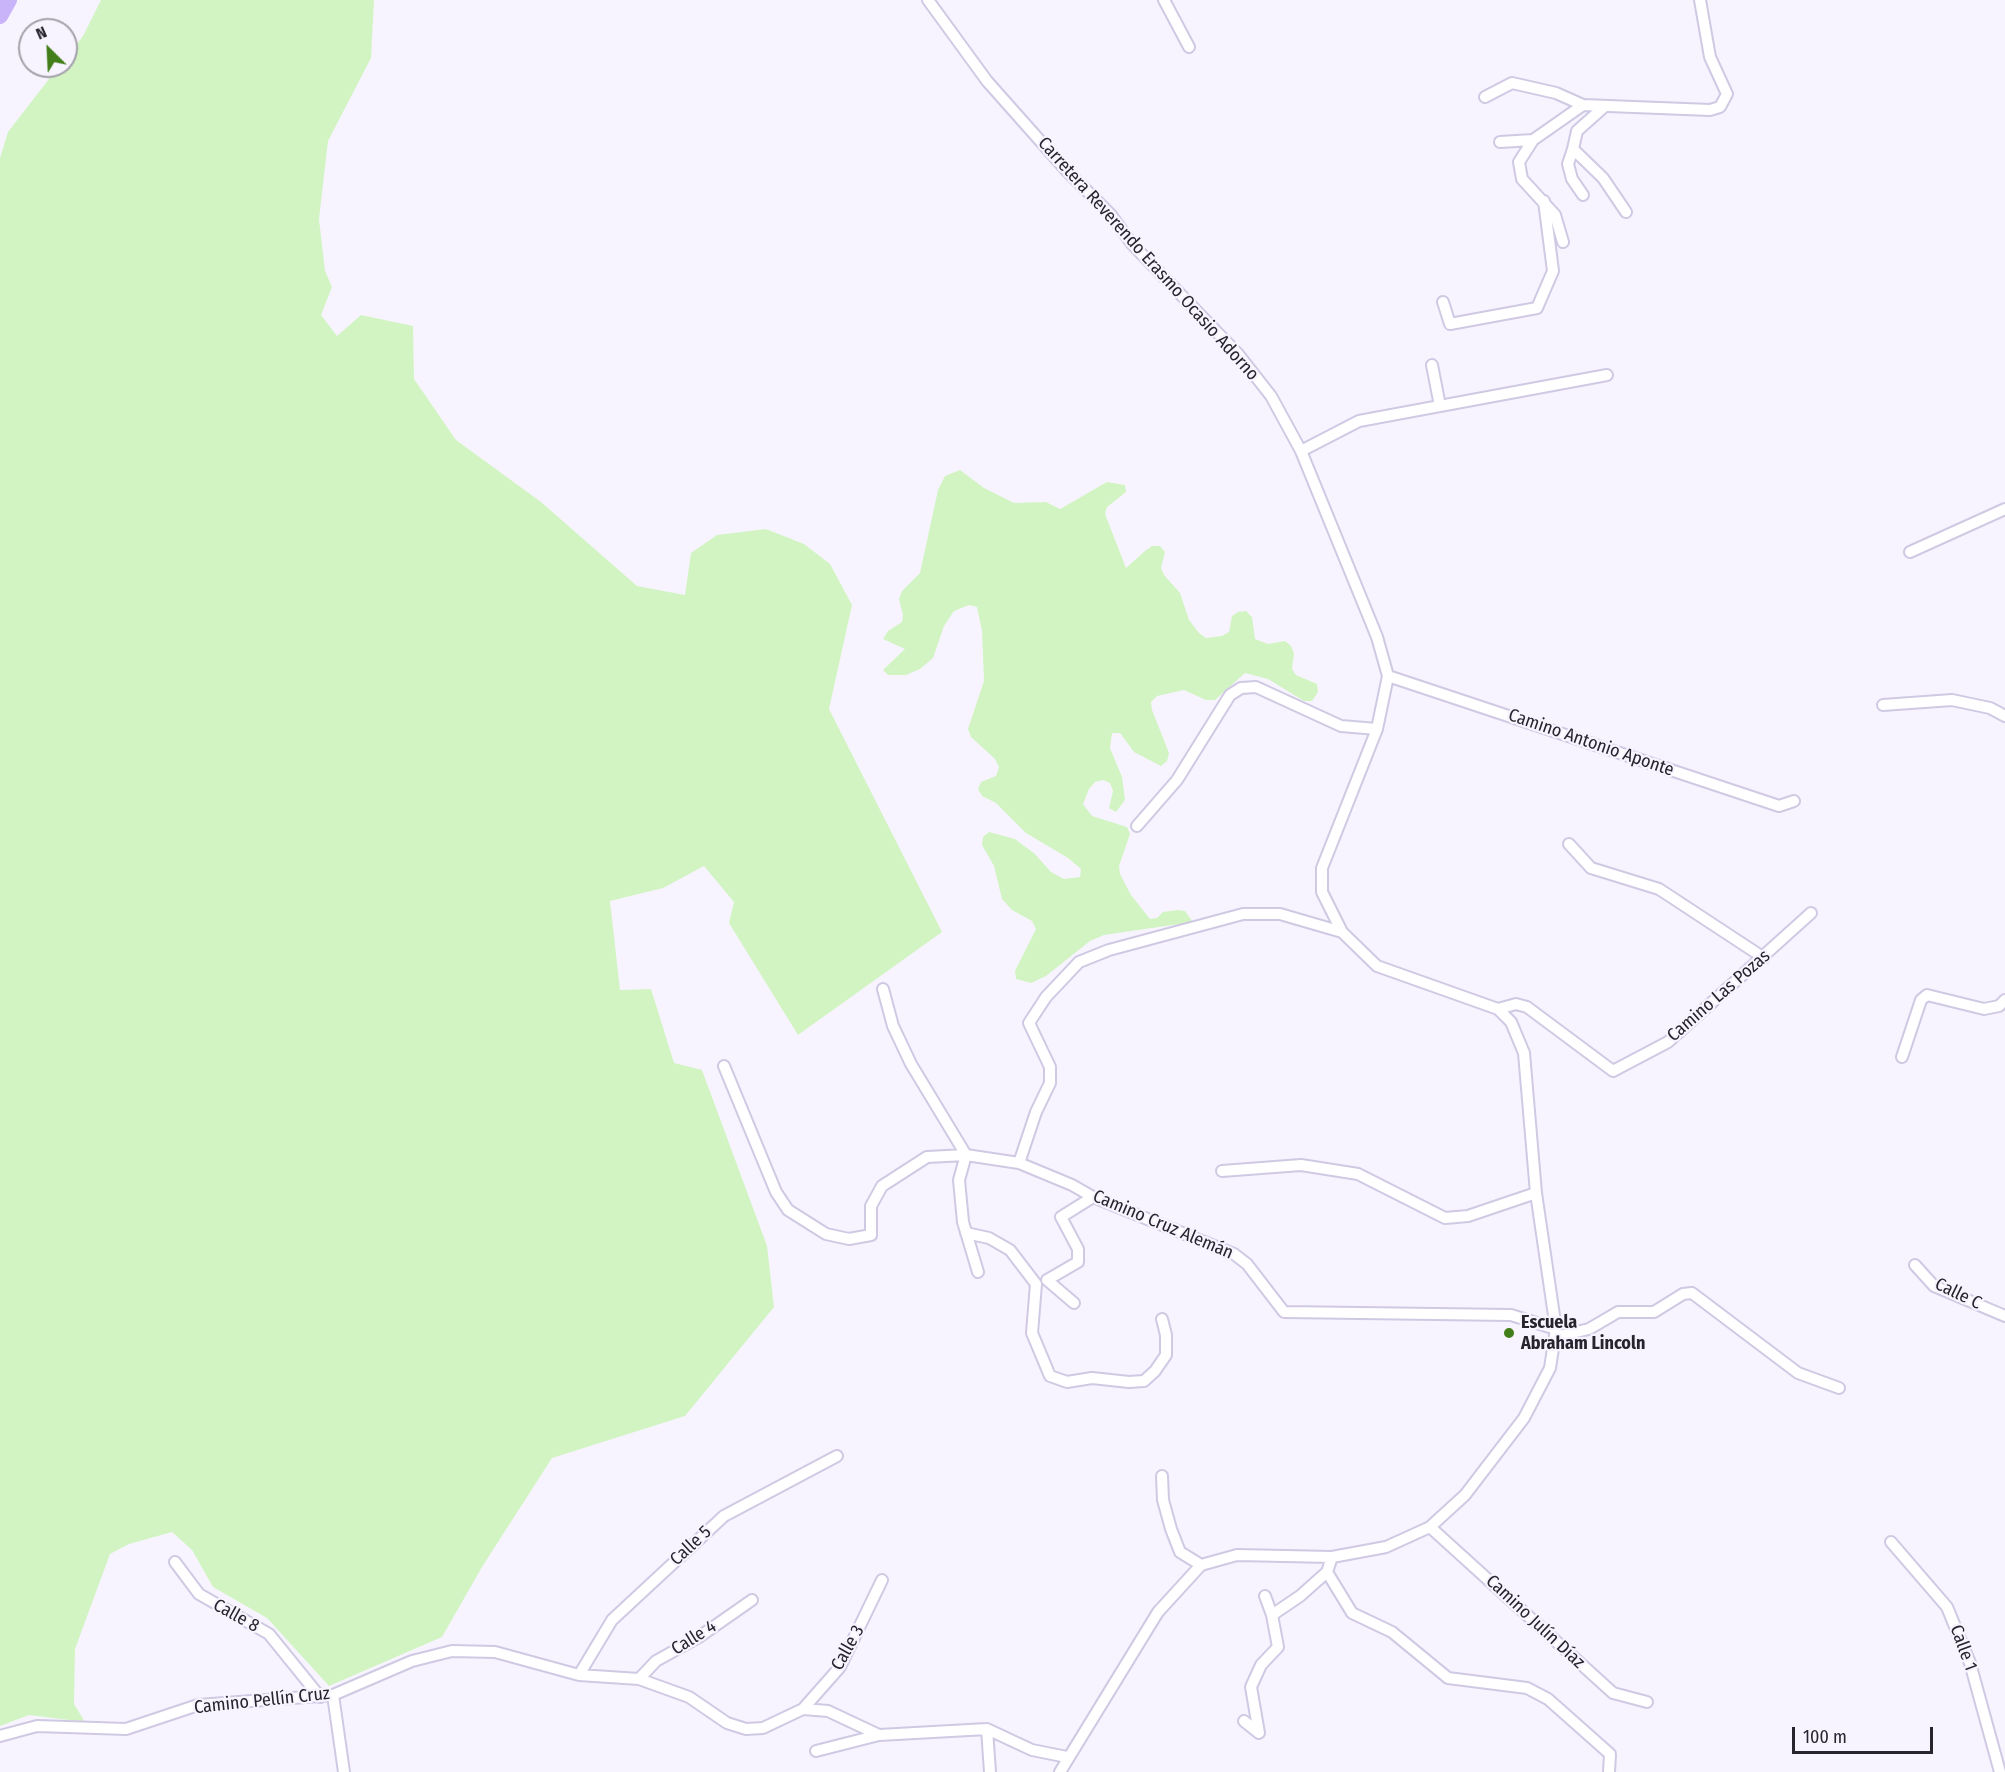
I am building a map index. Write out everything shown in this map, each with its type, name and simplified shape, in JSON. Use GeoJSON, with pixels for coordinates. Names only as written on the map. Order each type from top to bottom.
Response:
{"type":"FeatureCollection","features":[{"type":"Feature","properties":{"kind":"street","name":"Carretera Reverendo Erasmo Ocasio Adorno"},"geometry":{"type":"LineString","coordinates":[[928,0],[987,81],[1065,170],[1110,215],[1132,244],[1238,354],[1271,396],[1301,452],[1377,637],[1388,676],[1377,729],[1322,868],[1322,892],[1342,932],[1377,966],[1498,1009]]}},
{"type":"Feature","properties":{"kind":"street"},"geometry":{"type":"LineString","coordinates":[[1164,0],[1189,47]]}},
{"type":"Feature","properties":{"kind":"street"},"geometry":{"type":"LineString","coordinates":[[1485,97],[1512,83],[1556,93],[1584,105],[1710,110],[1720,107],[1727,94],[1710,57],[1700,0]]}},
{"type":"Feature","properties":{"kind":"street"},"geometry":{"type":"LineString","coordinates":[[1563,242],[1555,215],[1522,179],[1519,162],[1533,140],[1584,105]]}},
{"type":"Feature","properties":{"kind":"street"},"geometry":{"type":"LineString","coordinates":[[1583,195],[1572,179],[1568,164],[1577,131],[1605,106]]}},
{"type":"Feature","properties":{"kind":"street"},"geometry":{"type":"LineString","coordinates":[[1500,142],[1533,140]]}},
{"type":"Feature","properties":{"kind":"street"},"geometry":{"type":"LineString","coordinates":[[1573,149],[1603,178],[1626,212]]}},
{"type":"Feature","properties":{"kind":"street"},"geometry":{"type":"LineString","coordinates":[[1443,302],[1450,324],[1537,308],[1553,271],[1544,201]]}},
{"type":"Feature","properties":{"kind":"street"},"geometry":{"type":"LineString","coordinates":[[1432,365],[1440,406]]}},
{"type":"Feature","properties":{"kind":"street"},"geometry":{"type":"LineString","coordinates":[[1301,452],[1359,421],[1607,375]]}},
{"type":"Feature","properties":{"kind":"street"},"geometry":{"type":"LineString","coordinates":[[1910,552],[2005,509]]}},
{"type":"Feature","properties":{"kind":"street","name":"Camino Antonio Aponte"},"geometry":{"type":"LineString","coordinates":[[1388,676],[1779,806],[1794,801]]}},
{"type":"Feature","properties":{"kind":"street"},"geometry":{"type":"LineString","coordinates":[[1137,826],[1177,780],[1230,695],[1241,688],[1256,687],[1341,726],[1377,729]]}},
{"type":"Feature","properties":{"kind":"street"},"geometry":{"type":"LineString","coordinates":[[1883,705],[1952,700],[1990,708],[2005,716]]}},
{"type":"Feature","properties":{"kind":"street"},"geometry":{"type":"LineString","coordinates":[[1569,844],[1591,868],[1659,889],[1764,958]]}},
{"type":"Feature","properties":{"kind":"street"},"geometry":{"type":"LineString","coordinates":[[1019,1163],[1035,1112],[1050,1083],[1050,1067],[1029,1023],[1046,997],[1079,962],[1109,950],[1243,914],[1280,914],[1342,932]]}},
{"type":"Feature","properties":{"kind":"street","name":"Camino Las Pozas"},"geometry":{"type":"LineString","coordinates":[[1498,1009],[1516,1004],[1527,1006],[1613,1071],[1668,1042],[1811,914]]}},
{"type":"Feature","properties":{"kind":"street"},"geometry":{"type":"LineString","coordinates":[[883,989],[893,1026],[911,1064],[966,1155],[959,1180],[966,1233],[978,1272]]}},
{"type":"Feature","properties":{"kind":"street"},"geometry":{"type":"LineString","coordinates":[[1902,1057],[1921,1000],[1927,995],[1984,1009],[1999,1006],[2005,1000]]}},
{"type":"Feature","properties":{"kind":"street"},"geometry":{"type":"LineString","coordinates":[[1060,1772],[1067,1757],[1158,1612],[1201,1565],[1237,1555],[1332,1557],[1386,1547],[1430,1527],[1465,1495],[1524,1418],[1550,1368],[1556,1333],[1536,1193],[1524,1053],[1511,1022],[1498,1009]]}},
{"type":"Feature","properties":{"kind":"street","name":"Camino Cruz Alemán"},"geometry":{"type":"LineString","coordinates":[[724,1066],[776,1192],[788,1210],[826,1234],[849,1239],[871,1235],[870,1206],[882,1186],[927,1157],[966,1155],[1019,1163],[1072,1185],[1093,1197],[1234,1254],[1247,1264],[1284,1312],[1511,1315],[1556,1333]]}},
{"type":"Feature","properties":{"kind":"street"},"geometry":{"type":"LineString","coordinates":[[1222,1171],[1301,1165],[1358,1174],[1445,1218],[1468,1216],[1536,1193]]}},
{"type":"Feature","properties":{"kind":"street"},"geometry":{"type":"LineString","coordinates":[[1074,1303],[1047,1280],[1078,1262],[1078,1249],[1061,1218],[1093,1197]]}},
{"type":"Feature","properties":{"kind":"street"},"geometry":{"type":"LineString","coordinates":[[966,1233],[989,1238],[1011,1250],[1036,1284],[1032,1333],[1050,1376],[1067,1382],[1092,1378],[1129,1383],[1144,1381],[1155,1371],[1166,1355],[1166,1335],[1162,1319]]}},
{"type":"Feature","properties":{"kind":"street","name":"Calle C"},"geometry":{"type":"LineString","coordinates":[[1915,1265],[1934,1286],[2005,1316]]}},
{"type":"Feature","properties":{"kind":"street"},"geometry":{"type":"LineString","coordinates":[[1556,1333],[1589,1329],[1618,1312],[1654,1312],[1683,1294],[1692,1293],[1798,1373],[1839,1388]]}},
{"type":"Feature","properties":{"kind":"street","name":"Calle 5"},"geometry":{"type":"LineString","coordinates":[[579,1675],[612,1620],[724,1516],[837,1456]]}},
{"type":"Feature","properties":{"kind":"street"},"geometry":{"type":"LineString","coordinates":[[1162,1476],[1163,1500],[1180,1552],[1201,1565]]}},
{"type":"Feature","properties":{"kind":"street","name":"Camino Julín Díaz"},"geometry":{"type":"LineString","coordinates":[[1430,1527],[1612,1693],[1647,1702]]}},
{"type":"Feature","properties":{"kind":"street","name":"Calle 1"},"geometry":{"type":"LineString","coordinates":[[1891,1542],[1947,1607],[1970,1663],[2000,1772]]}},
{"type":"Feature","properties":{"kind":"street"},"geometry":{"type":"LineString","coordinates":[[1272,1615],[1300,1596],[1327,1572],[1332,1563],[1332,1557]]}},
{"type":"Feature","properties":{"kind":"street","name":"Calle 8"},"geometry":{"type":"LineString","coordinates":[[175,1562],[199,1594],[269,1634],[320,1697]]}},
{"type":"Feature","properties":{"kind":"street"},"geometry":{"type":"LineString","coordinates":[[1327,1572],[1352,1613],[1392,1632],[1448,1678],[1527,1688],[1548,1699],[1610,1754],[1610,1772]]}},
{"type":"Feature","properties":{"kind":"street","name":"Calle 3"},"geometry":{"type":"LineString","coordinates":[[803,1709],[840,1667],[882,1580]]}},
{"type":"Feature","properties":{"kind":"street"},"geometry":{"type":"LineString","coordinates":[[1244,1721],[1259,1733],[1251,1687],[1261,1665],[1278,1647],[1272,1615],[1264,1596]]}},
{"type":"Feature","properties":{"kind":"street","name":"Calle 4"},"geometry":{"type":"LineString","coordinates":[[639,1678],[657,1661],[699,1637],[752,1600]]}},
{"type":"Feature","properties":{"kind":"street","name":"Camino Pellín Cruz"},"geometry":{"type":"LineString","coordinates":[[0,1736],[37,1726],[126,1730],[198,1705],[333,1695],[412,1661],[440,1652],[495,1653],[579,1675],[639,1678],[689,1697],[727,1723],[746,1729],[763,1728],[803,1709]]}},
{"type":"Feature","properties":{"kind":"street"},"geometry":{"type":"LineString","coordinates":[[333,1695],[344,1772]]}},
{"type":"Feature","properties":{"kind":"street"},"geometry":{"type":"LineString","coordinates":[[803,1709],[828,1712],[879,1735]]}},
{"type":"Feature","properties":{"kind":"street"},"geometry":{"type":"LineString","coordinates":[[816,1751],[879,1735],[987,1729],[1032,1750],[1067,1757]]}},
{"type":"Feature","properties":{"kind":"street"},"geometry":{"type":"LineString","coordinates":[[987,1729],[990,1772]]}},
{"type":"Feature","properties":{"kind":"green space"},"geometry":{"type":"Polygon","coordinates":[[[101,0],[374,0],[371,58],[328,141],[319,219],[325,271],[332,287],[321,315],[337,336],[361,315],[413,326],[414,379],[456,440],[541,502],[637,586],[685,595],[691,553],[717,535],[766,529],[804,544],[830,564],[852,605],[829,709],[942,932],[798,1035],[729,923],[734,902],[704,866],[663,888],[610,901],[620,990],[651,989],[674,1063],[702,1070],[767,1246],[774,1307],[685,1416],[552,1458],[482,1567],[442,1637],[329,1686],[267,1618],[213,1587],[192,1550],[172,1532],[129,1544],[110,1554],[75,1649],[74,1704],[85,1722],[29,1715],[0,1726],[0,158],[8,132],[50,78],[78,78],[78,42],[101,0]]]}},
{"type":"Feature","properties":{"kind":"green space"},"geometry":{"type":"Polygon","coordinates":[[[960,470],[984,488],[1014,503],[1046,502],[1060,509],[1107,482],[1125,485],[1126,492],[1107,507],[1105,514],[1126,568],[1152,546],[1160,546],[1165,552],[1161,568],[1164,575],[1180,593],[1189,620],[1199,633],[1206,638],[1222,636],[1229,632],[1232,616],[1246,611],[1252,617],[1255,639],[1268,644],[1285,641],[1294,653],[1292,669],[1296,675],[1317,684],[1318,692],[1312,701],[1304,701],[1268,679],[1245,673],[1215,700],[1206,700],[1184,690],[1157,696],[1151,702],[1152,710],[1169,753],[1167,761],[1161,766],[1134,752],[1120,733],[1112,733],[1110,748],[1122,777],[1125,800],[1116,812],[1109,808],[1113,791],[1110,783],[1103,780],[1095,782],[1089,789],[1083,804],[1092,816],[1127,827],[1130,834],[1119,866],[1120,874],[1131,895],[1150,919],[1157,918],[1163,912],[1177,910],[1185,911],[1193,922],[1104,935],[1090,941],[1046,976],[1031,983],[1016,979],[1015,971],[1036,929],[1032,921],[1012,910],[1002,899],[994,866],[982,845],[983,837],[989,832],[1015,839],[1035,854],[1051,872],[1064,879],[1080,877],[1081,869],[1068,858],[1026,833],[996,803],[982,796],[978,789],[981,782],[996,776],[999,767],[995,759],[971,737],[968,729],[984,681],[982,631],[977,607],[969,605],[954,611],[944,626],[933,658],[920,669],[906,675],[888,675],[883,670],[905,649],[883,639],[888,631],[902,622],[903,615],[899,599],[902,591],[920,573],[938,490],[945,476],[960,470]]]}},
{"type":"Feature","properties":{"kind":"waterway"},"geometry":{"type":"LineString","coordinates":[[0,16],[9,0]]}},
{"type":"Feature","properties":{"kind":"place","name":"Escuela Abraham Lincoln"},"geometry":{"type":"Point","coordinates":[1509,1333]}}]}
